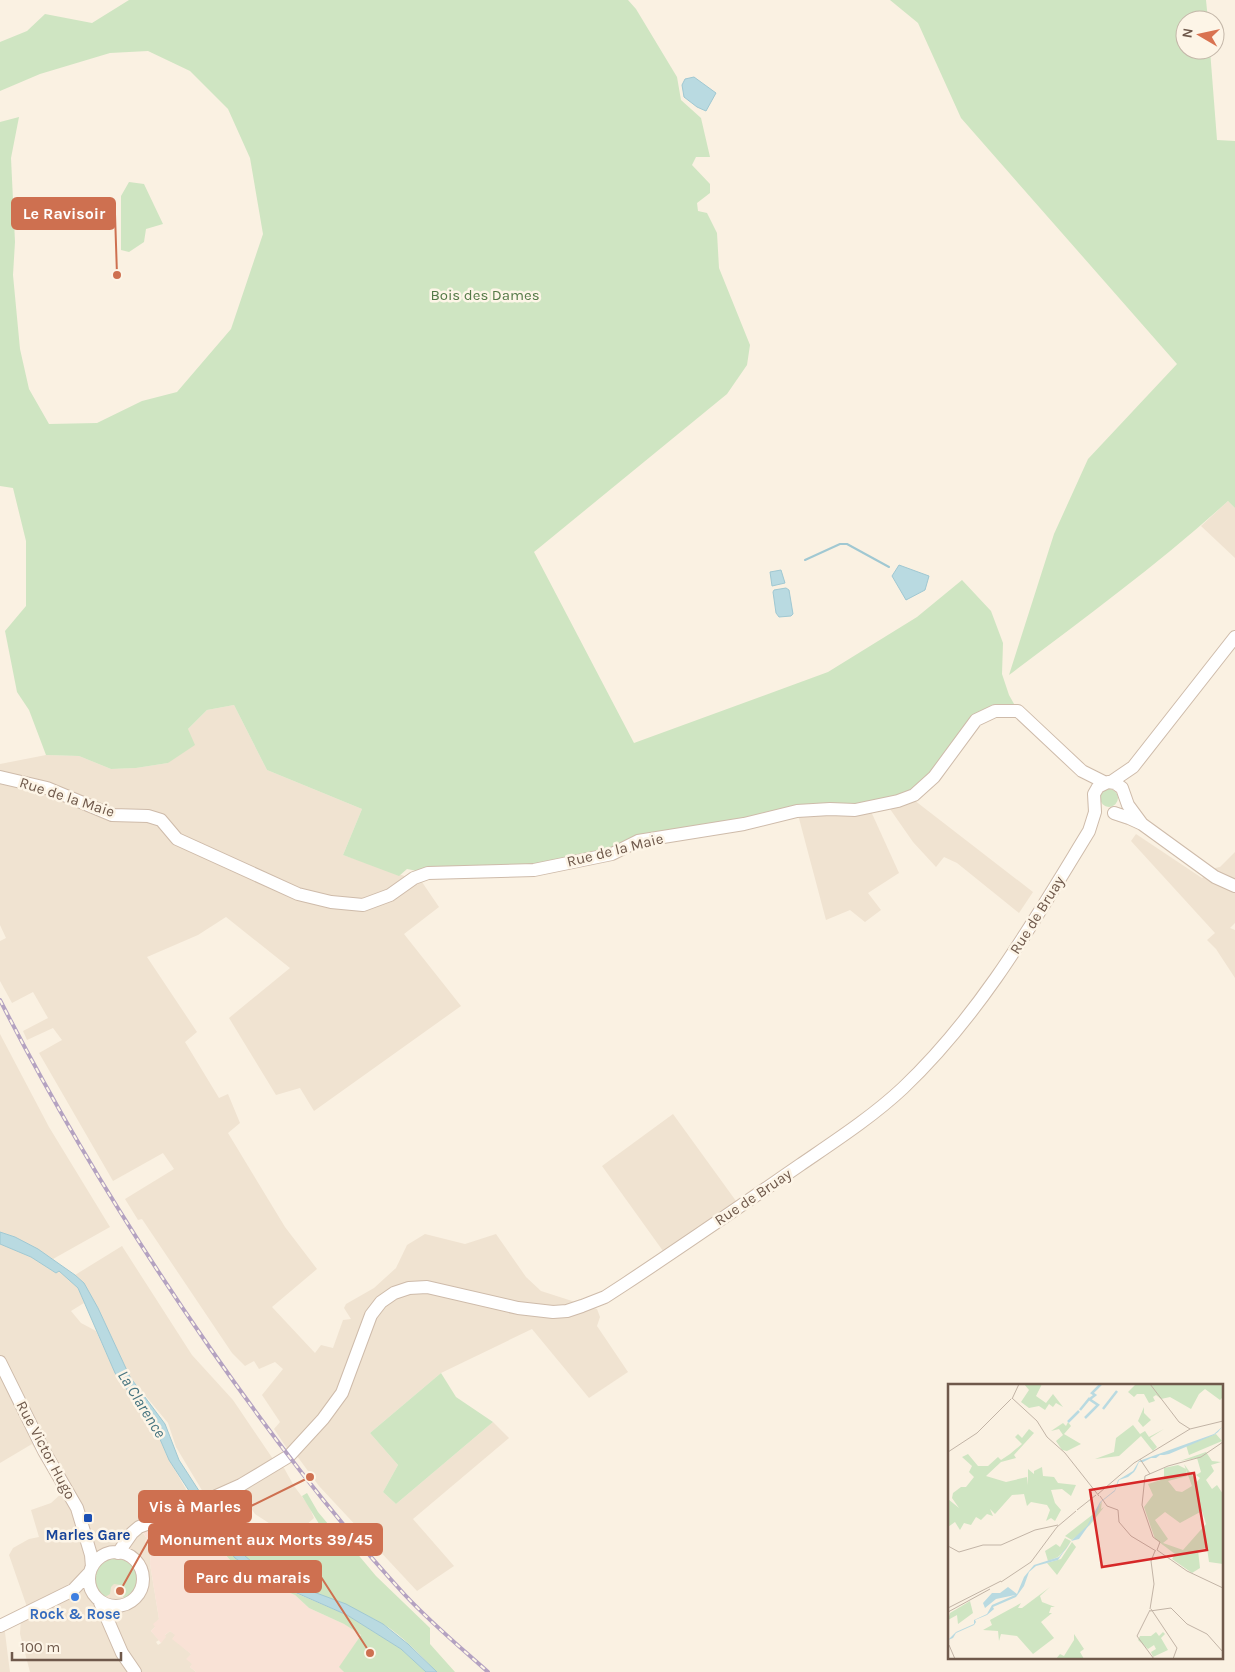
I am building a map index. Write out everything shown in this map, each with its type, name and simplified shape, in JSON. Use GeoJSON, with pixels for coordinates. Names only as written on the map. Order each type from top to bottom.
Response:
{"type":"FeatureCollection","features":[{"type":"Feature","properties":{"kind":"main road"},"geometry":{"type":"LineString","coordinates":[[1090,831],[1096,790],[1133,767],[1235,637]]}},
{"type":"Feature","properties":{"kind":"main road","name":"Rue de la Maie"},"geometry":{"type":"LineString","coordinates":[[0,776],[47,788],[112,815],[148,816],[161,820],[177,839],[290,891],[331,902],[363,905],[390,895],[414,878],[428,873],[534,870],[612,854],[638,841],[744,824],[797,811],[855,810],[898,800],[914,795],[924,788],[976,720],[995,711],[1018,711],[1082,771]]}},
{"type":"Feature","properties":{"kind":"main road"},"geometry":{"type":"LineString","coordinates":[[1090,831],[1104,817],[1123,806],[1133,767]]}},
{"type":"Feature","properties":{"kind":"main road"},"geometry":{"type":"LineString","coordinates":[[1082,771],[1108,783],[1119,785],[1142,824]]}},
{"type":"Feature","properties":{"kind":"main road"},"geometry":{"type":"LineString","coordinates":[[1082,771],[1094,802],[1101,812],[1129,818],[1142,824],[1215,877],[1235,886]]}},
{"type":"Feature","properties":{"kind":"main road","name":"Rue de Bruay"},"geometry":{"type":"LineString","coordinates":[[113,1553],[132,1532],[145,1524],[200,1504],[241,1485],[289,1456],[323,1419],[345,1386],[371,1315],[381,1302],[394,1294],[409,1288],[427,1287],[537,1311],[566,1311],[582,1306],[605,1297],[626,1284],[831,1144],[902,1088],[940,1050],[974,1010],[1013,955],[1090,831]]}},
{"type":"Feature","properties":{"kind":"main road","name":"Rue Victor Hugo"},"geometry":{"type":"LineString","coordinates":[[0,1362],[44,1451],[77,1508],[88,1540],[92,1560],[91,1570]]}},
{"type":"Feature","properties":{"kind":"main road"},"geometry":{"type":"LineString","coordinates":[[0,1626],[73,1590],[84,1589],[109,1605],[121,1605],[134,1598],[141,1587],[142,1573],[135,1561],[130,1536]]}},
{"type":"Feature","properties":{"kind":"main road"},"geometry":{"type":"LineString","coordinates":[[88,1540],[113,1553],[127,1555],[135,1561]]}},
{"type":"Feature","properties":{"kind":"main road"},"geometry":{"type":"LineString","coordinates":[[73,1590],[98,1559],[113,1553]]}},
{"type":"Feature","properties":{"kind":"main road"},"geometry":{"type":"LineString","coordinates":[[91,1570],[89,1584],[122,1653],[135,1672]]}},
{"type":"Feature","properties":{"kind":"main road"},"geometry":{"type":"LineString","coordinates":[[116,1637],[117,1613],[121,1605]]}},
{"type":"Feature","properties":{"kind":"shaded area"},"geometry":{"type":"Polygon","coordinates":[[[1228,501],[1235,508],[1235,558],[1201,526],[1228,501]]]}},
{"type":"Feature","properties":{"kind":"shaded area"},"geometry":{"type":"Polygon","coordinates":[[[234,705],[267,770],[362,809],[343,855],[422,882],[439,907],[404,934],[461,1006],[314,1111],[300,1088],[276,1095],[229,1018],[290,968],[226,917],[198,935],[147,957],[197,1032],[185,1042],[219,1098],[228,1094],[240,1123],[228,1133],[285,1227],[317,1269],[272,1307],[315,1353],[321,1345],[333,1348],[343,1320],[351,1319],[344,1308],[346,1304],[374,1288],[396,1268],[407,1245],[425,1234],[465,1244],[496,1234],[526,1277],[541,1291],[597,1309],[600,1317],[597,1326],[628,1372],[589,1398],[532,1329],[441,1373],[370,1433],[398,1465],[383,1492],[396,1504],[493,1422],[509,1438],[413,1519],[454,1566],[417,1591],[319,1486],[297,1456],[288,1450],[274,1429],[280,1422],[262,1395],[283,1369],[275,1362],[259,1369],[254,1361],[245,1366],[232,1353],[142,1219],[138,1220],[125,1199],[174,1169],[163,1153],[113,1181],[39,1053],[62,1040],[53,1028],[27,1040],[23,1031],[48,1018],[33,992],[12,1003],[0,981],[0,941],[6,938],[0,925],[0,764],[46,755],[79,756],[111,769],[136,768],[168,763],[188,729],[207,710],[234,705]]]}},
{"type":"Feature","properties":{"kind":"shaded area"},"geometry":{"type":"Polygon","coordinates":[[[914,800],[1033,892],[1019,913],[957,863],[944,857],[936,867],[913,842],[890,809],[914,800]]]}},
{"type":"Feature","properties":{"kind":"shaded area"},"geometry":{"type":"Polygon","coordinates":[[[869,807],[899,873],[868,893],[881,910],[865,922],[850,910],[826,920],[797,811],[869,807]]]}},
{"type":"Feature","properties":{"kind":"shaded area"},"geometry":{"type":"Polygon","coordinates":[[[1136,834],[1202,878],[1215,868],[1220,867],[1235,852],[1235,923],[1230,928],[1235,930],[1235,978],[1216,949],[1207,940],[1215,933],[1131,841],[1136,834]]]}},
{"type":"Feature","properties":{"kind":"shaded area"},"geometry":{"type":"Polygon","coordinates":[[[0,1034],[49,1127],[110,1227],[53,1259],[15,1237],[0,1232],[0,1034]]]}},
{"type":"Feature","properties":{"kind":"shaded area"},"geometry":{"type":"Polygon","coordinates":[[[673,1114],[736,1201],[663,1251],[602,1166],[673,1114]]]}},
{"type":"Feature","properties":{"kind":"shaded area"},"geometry":{"type":"Polygon","coordinates":[[[0,1244],[31,1257],[56,1273],[59,1271],[78,1288],[84,1303],[71,1311],[81,1323],[96,1331],[115,1373],[156,1430],[167,1456],[198,1512],[143,1533],[147,1539],[145,1541],[148,1545],[150,1543],[151,1546],[150,1564],[159,1619],[151,1631],[159,1640],[156,1642],[158,1645],[170,1631],[176,1635],[173,1638],[191,1654],[192,1665],[190,1667],[196,1672],[30,1672],[20,1634],[21,1616],[27,1607],[9,1555],[13,1548],[29,1539],[39,1537],[31,1510],[51,1503],[62,1493],[32,1444],[0,1463],[0,1244]]]}},
{"type":"Feature","properties":{"kind":"shaded area"},"geometry":{"type":"Polygon","coordinates":[[[122,1246],[192,1355],[233,1400],[275,1462],[284,1468],[294,1486],[309,1506],[314,1518],[304,1527],[315,1541],[307,1548],[255,1514],[239,1491],[221,1499],[220,1508],[210,1513],[203,1492],[176,1447],[168,1423],[130,1377],[98,1308],[84,1284],[75,1275],[122,1246]]]}},
{"type":"Feature","properties":{"kind":"shaded area"},"geometry":{"type":"Polygon","coordinates":[[[198,1512],[205,1532],[238,1569],[295,1595],[309,1608],[344,1624],[361,1635],[340,1667],[344,1672],[196,1672],[190,1667],[192,1664],[186,1659],[191,1654],[172,1639],[175,1635],[170,1631],[165,1635],[166,1637],[161,1643],[151,1631],[155,1627],[153,1624],[159,1619],[150,1564],[151,1546],[145,1540],[147,1539],[143,1532],[198,1512]]]}},
{"type":"Feature","properties":{"kind":"shaded area"},"geometry":{"type":"Polygon","coordinates":[[[4,1624],[10,1672],[0,1672],[0,1626],[4,1624]]]}},
{"type":"Feature","properties":{"kind":"green space","name":"Bois des Dames"},"geometry":{"type":"Polygon","coordinates":[[[129,0],[628,0],[636,9],[677,77],[681,100],[701,118],[710,157],[696,157],[692,165],[710,184],[710,193],[697,203],[698,211],[707,213],[717,233],[719,268],[750,345],[747,365],[727,394],[534,552],[634,743],[828,672],[917,617],[962,580],[991,611],[1003,643],[1002,674],[1009,695],[1018,711],[976,720],[934,777],[898,801],[797,811],[534,870],[428,873],[407,869],[399,876],[343,855],[362,809],[267,770],[234,705],[207,710],[188,729],[195,745],[168,763],[136,768],[111,769],[79,756],[46,755],[29,710],[17,692],[5,631],[26,606],[26,541],[13,488],[0,486],[0,122],[19,117],[11,158],[15,242],[13,275],[20,349],[29,389],[49,424],[97,423],[142,401],[177,392],[231,329],[263,234],[250,158],[228,109],[190,71],[148,51],[110,53],[40,74],[0,91],[0,42],[27,31],[45,14],[92,23],[129,0]]]}},
{"type":"Feature","properties":{"kind":"green space"},"geometry":{"type":"Polygon","coordinates":[[[890,0],[1206,0],[1207,10],[1175,10],[1175,60],[1211,60],[1217,140],[1235,141],[1235,508],[1228,501],[1148,569],[1009,675],[1054,534],[1088,459],[1177,364],[961,118],[918,23],[890,0]]]}},
{"type":"Feature","properties":{"kind":"green space"},"geometry":{"type":"Polygon","coordinates":[[[129,182],[144,184],[163,224],[146,229],[144,242],[129,252],[121,250],[121,196],[129,182]]]}},
{"type":"Feature","properties":{"kind":"green space"},"geometry":{"type":"Polygon","coordinates":[[[1109,789],[1115,792],[1118,798],[1115,804],[1109,807],[1103,804],[1100,798],[1103,792],[1109,789]]]}},
{"type":"Feature","properties":{"kind":"green space"},"geometry":{"type":"Polygon","coordinates":[[[441,1373],[456,1397],[493,1422],[396,1504],[383,1492],[398,1465],[370,1433],[441,1373]]]}},
{"type":"Feature","properties":{"kind":"green space"},"geometry":{"type":"Polygon","coordinates":[[[307,1493],[318,1512],[334,1531],[355,1551],[376,1576],[430,1628],[430,1644],[455,1672],[437,1672],[404,1640],[383,1624],[290,1583],[247,1559],[228,1542],[213,1522],[217,1520],[220,1527],[229,1534],[233,1532],[247,1545],[253,1540],[262,1555],[280,1545],[273,1537],[259,1533],[273,1526],[307,1548],[324,1555],[332,1545],[302,1496],[307,1493]]]}},
{"type":"Feature","properties":{"kind":"green space"},"geometry":{"type":"Polygon","coordinates":[[[211,1531],[223,1548],[265,1580],[347,1615],[401,1649],[426,1672],[344,1672],[339,1667],[361,1635],[344,1624],[309,1608],[295,1595],[238,1569],[210,1537],[211,1531]]]}},
{"type":"Feature","properties":{"kind":"green space"},"geometry":{"type":"Polygon","coordinates":[[[114,1558],[129,1563],[137,1574],[135,1587],[131,1594],[124,1599],[121,1585],[114,1584],[111,1587],[110,1594],[105,1597],[97,1586],[96,1575],[98,1569],[102,1564],[114,1558]]]}},
{"type":"Feature","properties":{"kind":"water"},"geometry":{"type":"Polygon","coordinates":[[[694,77],[716,93],[706,111],[684,97],[682,85],[685,79],[694,77]]]}},
{"type":"Feature","properties":{"kind":"water"},"geometry":{"type":"Polygon","coordinates":[[[899,565],[929,576],[925,590],[906,600],[892,576],[899,565]]]}},
{"type":"Feature","properties":{"kind":"water"},"geometry":{"type":"Polygon","coordinates":[[[781,570],[785,583],[772,586],[770,572],[781,570]]]}},
{"type":"Feature","properties":{"kind":"water"},"geometry":{"type":"Polygon","coordinates":[[[786,588],[789,590],[793,614],[791,616],[779,617],[776,613],[773,592],[774,590],[786,588]]]}},
{"type":"Feature","properties":{"kind":"water","name":"La Clarence"},"geometry":{"type":"Polygon","coordinates":[[[0,1232],[15,1237],[38,1249],[84,1283],[98,1308],[130,1377],[165,1424],[179,1460],[203,1497],[195,1500],[169,1460],[156,1430],[115,1373],[78,1288],[59,1271],[56,1273],[31,1257],[0,1244],[0,1232]]]}},
{"type":"Feature","properties":{"kind":"water"},"geometry":{"type":"Polygon","coordinates":[[[207,1506],[216,1527],[231,1544],[258,1567],[276,1578],[346,1604],[383,1624],[408,1644],[437,1672],[426,1672],[401,1649],[347,1615],[265,1579],[235,1558],[223,1548],[211,1531],[201,1509],[207,1506]]]}},
{"type":"Feature","properties":{"kind":"waterway"},"geometry":{"type":"LineString","coordinates":[[805,560],[840,544],[847,544],[889,567]]}},
{"type":"Feature","properties":{"kind":"railway"},"geometry":{"type":"LineString","coordinates":[[0,1000],[73,1134],[126,1221],[181,1306],[256,1412],[327,1505],[378,1566],[425,1615],[488,1672]]}},
{"type":"Feature","properties":{"kind":"place","name":"Le Ravisoir"},"geometry":{"type":"Point","coordinates":[117,275]}},
{"type":"Feature","properties":{"kind":"place","name":"Vis à Marles"},"geometry":{"type":"Point","coordinates":[310,1477]}},
{"type":"Feature","properties":{"kind":"place","name":"Marles Gare"},"geometry":{"type":"Point","coordinates":[88,1518]}},
{"type":"Feature","properties":{"kind":"place","name":"Monument aux Morts 39/45"},"geometry":{"type":"Point","coordinates":[120,1591]}},
{"type":"Feature","properties":{"kind":"place","name":"Rock & Rose"},"geometry":{"type":"Point","coordinates":[75,1597]}},
{"type":"Feature","properties":{"kind":"place","name":"Parc du marais"},"geometry":{"type":"Point","coordinates":[370,1653]}}]}
